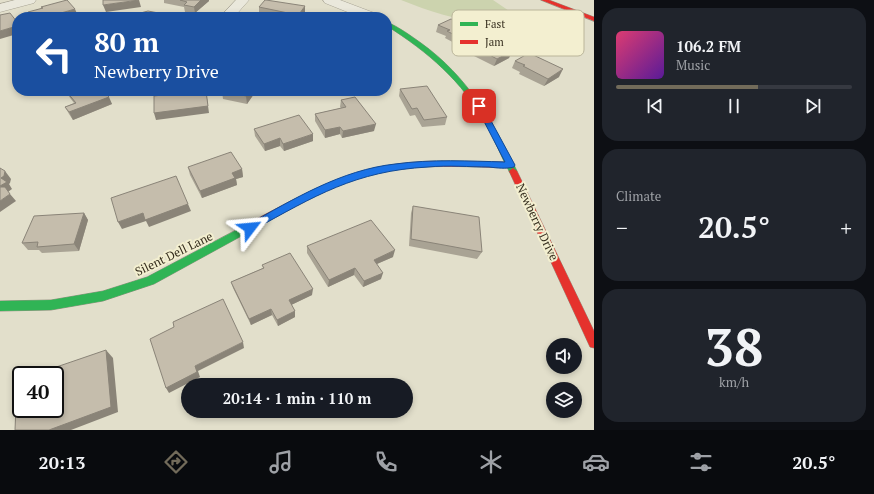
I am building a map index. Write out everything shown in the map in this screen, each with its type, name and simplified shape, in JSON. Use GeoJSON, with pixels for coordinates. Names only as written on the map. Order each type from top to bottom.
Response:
{"type":"FeatureCollection","features":[{"type":"Feature","properties":{"kind":"main road"},"geometry":{"type":"LineString","coordinates":[[544,0],[570,10]]}},
{"type":"Feature","properties":{"kind":"main road"},"geometry":{"type":"LineString","coordinates":[[553,0],[582,10]]}},
{"type":"Feature","properties":{"kind":"main road"},"geometry":{"type":"LineString","coordinates":[[584,11],[594,14]]}},
{"type":"Feature","properties":{"kind":"main road"},"geometry":{"type":"LineString","coordinates":[[584,15],[594,19]]}},
{"type":"Feature","properties":{"kind":"main road","name":"Newberry Drive"},"geometry":{"type":"LineString","coordinates":[[392,27],[422,46],[460,80],[486,117],[511,165],[594,343]]}},
{"type":"Feature","properties":{"kind":"main road","name":"Silent Dell Lane"},"geometry":{"type":"LineString","coordinates":[[0,306],[51,306],[103,296],[150,281],[313,193],[367,172],[394,167],[430,164],[511,165]]}},
{"type":"Feature","properties":{"kind":"street"},"geometry":{"type":"LineString","coordinates":[[0,8],[30,0]]}},
{"type":"Feature","properties":{"kind":"street"},"geometry":{"type":"LineString","coordinates":[[232,12],[243,0]]}},
{"type":"Feature","properties":{"kind":"street"},"geometry":{"type":"LineString","coordinates":[[329,0],[359,12]]}},
{"type":"Feature","properties":{"kind":"green space"},"geometry":{"type":"Polygon","coordinates":[[[401,0],[493,0],[508,10],[452,10],[452,17],[424,9],[401,0]]]}},
{"type":"Feature","properties":{"kind":"building"},"geometry":{"type":"Polygon","coordinates":[[[67,0],[75,9],[64,12],[28,12],[43,8],[41,7],[67,0]]]}},
{"type":"Feature","properties":{"kind":"building"},"geometry":{"type":"Polygon","coordinates":[[[103,0],[139,0],[103,5],[103,0]]]}},
{"type":"Feature","properties":{"kind":"building"},"geometry":{"type":"Polygon","coordinates":[[[180,0],[201,0],[194,7],[184,5],[187,2],[180,0]]]}},
{"type":"Feature","properties":{"kind":"building"},"geometry":{"type":"Polygon","coordinates":[[[265,0],[305,6],[301,12],[283,12],[259,7],[265,0]]]}},
{"type":"Feature","properties":{"kind":"building"},"geometry":{"type":"Polygon","coordinates":[[[10,13],[12,16],[12,27],[0,31],[0,15],[10,13]]]}},
{"type":"Feature","properties":{"kind":"building"},"geometry":{"type":"Polygon","coordinates":[[[452,19],[452,34],[447,31],[450,30],[438,25],[452,19]]]}},
{"type":"Feature","properties":{"kind":"building"},"geometry":{"type":"Polygon","coordinates":[[[491,56],[503,56],[497,59],[491,56]]]}},
{"type":"Feature","properties":{"kind":"building"},"geometry":{"type":"Polygon","coordinates":[[[524,56],[535,56],[563,69],[548,79],[523,66],[525,65],[515,61],[524,56]]]}},
{"type":"Feature","properties":{"kind":"building"},"geometry":{"type":"Polygon","coordinates":[[[427,86],[447,117],[424,120],[417,108],[412,109],[400,89],[427,86]]]}},
{"type":"Feature","properties":{"kind":"building"},"geometry":{"type":"Polygon","coordinates":[[[70,96],[109,97],[69,112],[65,107],[76,103],[70,96]]]}},
{"type":"Feature","properties":{"kind":"building"},"geometry":{"type":"Polygon","coordinates":[[[154,96],[207,96],[208,106],[154,113],[154,96]]]}},
{"type":"Feature","properties":{"kind":"building"},"geometry":{"type":"Polygon","coordinates":[[[355,97],[376,124],[343,131],[340,127],[325,130],[315,114],[346,107],[341,100],[355,97]]]}},
{"type":"Feature","properties":{"kind":"building"},"geometry":{"type":"Polygon","coordinates":[[[299,115],[313,134],[283,144],[280,138],[264,144],[254,129],[299,115]]]}},
{"type":"Feature","properties":{"kind":"building"},"geometry":{"type":"Polygon","coordinates":[[[231,152],[242,169],[232,173],[235,178],[200,191],[188,167],[231,152]]]}},
{"type":"Feature","properties":{"kind":"building"},"geometry":{"type":"Polygon","coordinates":[[[0,168],[5,171],[4,176],[1,178],[7,182],[0,186],[0,168]]]}},
{"type":"Feature","properties":{"kind":"building"},"geometry":{"type":"Polygon","coordinates":[[[176,176],[188,204],[145,220],[143,213],[118,222],[111,198],[176,176]]]}},
{"type":"Feature","properties":{"kind":"building"},"geometry":{"type":"Polygon","coordinates":[[[0,187],[5,187],[10,194],[0,201],[0,187]]]}},
{"type":"Feature","properties":{"kind":"building"},"geometry":{"type":"Polygon","coordinates":[[[413,206],[479,217],[482,252],[411,239],[413,206]]]}},
{"type":"Feature","properties":{"kind":"building"},"geometry":{"type":"Polygon","coordinates":[[[84,213],[74,244],[37,247],[38,242],[22,243],[34,216],[84,213]]]}},
{"type":"Feature","properties":{"kind":"building"},"geometry":{"type":"Polygon","coordinates":[[[371,220],[395,250],[374,260],[383,273],[364,281],[355,268],[329,280],[307,246],[371,220]]]}},
{"type":"Feature","properties":{"kind":"building"},"geometry":{"type":"Polygon","coordinates":[[[290,253],[313,289],[289,300],[295,311],[277,320],[271,309],[249,319],[231,282],[264,268],[262,265],[290,253]]]}},
{"type":"Feature","properties":{"kind":"building"},"geometry":{"type":"Polygon","coordinates":[[[223,299],[243,342],[195,366],[197,372],[185,378],[181,378],[181,380],[166,388],[150,339],[174,327],[173,322],[223,299]]]}},
{"type":"Feature","properties":{"kind":"building"},"geometry":{"type":"Polygon","coordinates":[[[106,350],[111,407],[49,430],[15,430],[15,418],[64,418],[64,366],[59,366],[106,350]]]}},
{"type":"Feature","properties":{"kind":"traffic: fast"},"geometry":{"type":"LineString","coordinates":[[392,27],[431,53],[464,86],[489,124],[513,171]]}},
{"type":"Feature","properties":{"kind":"traffic: fast"},"geometry":{"type":"LineString","coordinates":[[0,306],[51,305],[103,296],[150,281],[244,230]]}},
{"type":"Feature","properties":{"kind":"traffic: jam"},"geometry":{"type":"LineString","coordinates":[[544,0],[570,10]]}},
{"type":"Feature","properties":{"kind":"traffic: jam"},"geometry":{"type":"LineString","coordinates":[[584,15],[594,19]]}},
{"type":"Feature","properties":{"kind":"traffic: jam"},"geometry":{"type":"LineString","coordinates":[[244,230],[323,189],[374,171],[408,165],[425,164],[511,165]]}},
{"type":"Feature","properties":{"kind":"traffic: jam"},"geometry":{"type":"LineString","coordinates":[[513,171],[594,343]]}},
{"type":"Feature","properties":{"kind":"route"},"geometry":{"type":"LineString","coordinates":[[250,228],[313,193],[367,172],[394,167],[430,164],[511,165],[479,106]]}}]}
